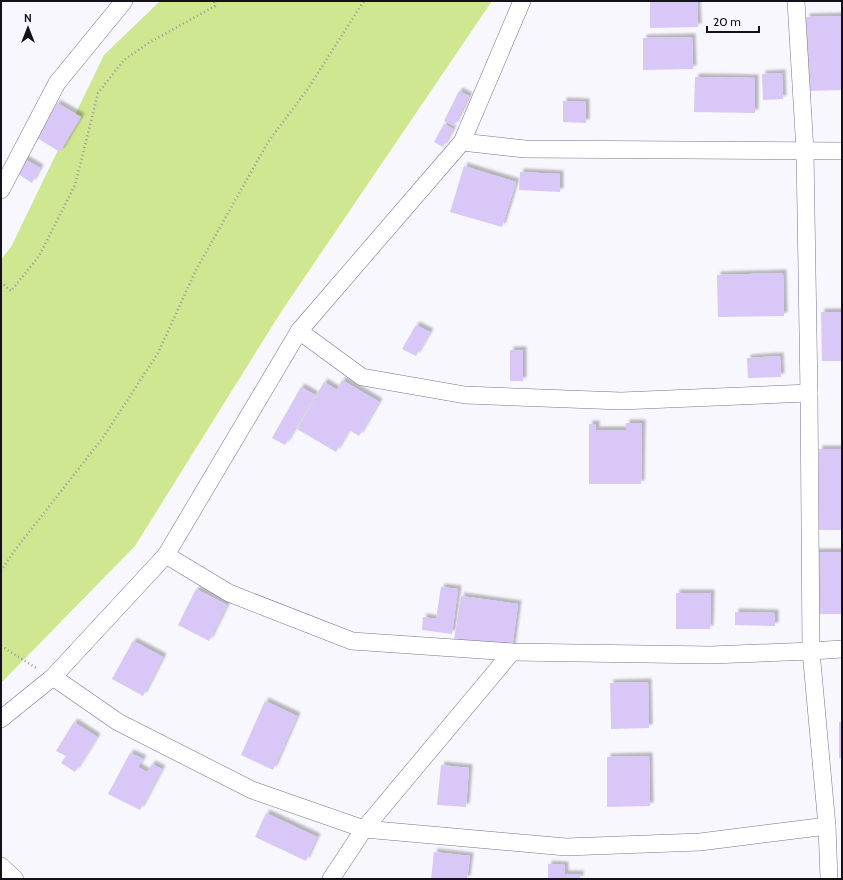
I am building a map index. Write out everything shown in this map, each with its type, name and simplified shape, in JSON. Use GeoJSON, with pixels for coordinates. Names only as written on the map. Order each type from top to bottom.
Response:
{"type":"FeatureCollection","features":[{"type":"Feature","properties":{"kind":"street"},"geometry":{"type":"LineString","coordinates":[[1,190],[57,83],[124,1]]}},
{"type":"Feature","properties":{"kind":"street"},"geometry":{"type":"LineString","coordinates":[[1,719],[53,677],[166,555],[299,331],[462,142],[522,1]]}},
{"type":"Feature","properties":{"kind":"street"},"geometry":{"type":"LineString","coordinates":[[796,1],[805,150],[811,651],[827,826],[829,879]]}},
{"type":"Feature","properties":{"kind":"street"},"geometry":{"type":"LineString","coordinates":[[462,142],[525,149],[842,151]]}},
{"type":"Feature","properties":{"kind":"street"},"geometry":{"type":"LineString","coordinates":[[299,331],[362,377],[465,395],[621,401],[809,393]]}},
{"type":"Feature","properties":{"kind":"street"},"geometry":{"type":"LineString","coordinates":[[166,555],[229,593],[352,641],[512,652],[711,654],[842,649]]}},
{"type":"Feature","properties":{"kind":"street"},"geometry":{"type":"LineString","coordinates":[[331,879],[364,829],[512,652]]}},
{"type":"Feature","properties":{"kind":"street"},"geometry":{"type":"LineString","coordinates":[[53,677],[118,722],[252,790],[364,829],[566,847],[700,842],[827,826]]}},
{"type":"Feature","properties":{"kind":"street"},"geometry":{"type":"LineString","coordinates":[[1,866],[15,879]]}},
{"type":"Feature","properties":{"kind":"path"},"geometry":{"type":"LineString","coordinates":[[1,282],[11,291],[39,256],[75,185],[98,93],[124,60],[150,42],[215,6],[214,1]]}},
{"type":"Feature","properties":{"kind":"path"},"geometry":{"type":"LineString","coordinates":[[1,571],[15,550],[102,439],[158,353],[196,270],[268,142],[307,90],[364,1]]}},
{"type":"Feature","properties":{"kind":"path"},"geometry":{"type":"LineString","coordinates":[[1,646],[53,677]]}},
{"type":"Feature","properties":{"kind":"green space"},"geometry":{"type":"Polygon","coordinates":[[[160,1],[492,1],[281,312],[135,546],[1,683],[1,259],[11,247],[104,55],[160,1]]]}},
{"type":"Feature","properties":{"kind":"building"},"geometry":{"type":"Polygon","coordinates":[[[650,1],[697,1],[698,27],[650,28],[650,1]]]}},
{"type":"Feature","properties":{"kind":"building"},"geometry":{"type":"Polygon","coordinates":[[[842,16],[842,90],[808,91],[806,17],[842,16]]]}},
{"type":"Feature","properties":{"kind":"building"},"geometry":{"type":"Polygon","coordinates":[[[692,37],[693,69],[643,70],[643,38],[692,37]]]}},
{"type":"Feature","properties":{"kind":"building"},"geometry":{"type":"Polygon","coordinates":[[[782,73],[783,99],[763,100],[762,74],[782,73]]]}},
{"type":"Feature","properties":{"kind":"building"},"geometry":{"type":"Polygon","coordinates":[[[695,77],[755,78],[755,113],[694,112],[695,77]]]}},
{"type":"Feature","properties":{"kind":"building"},"geometry":{"type":"Polygon","coordinates":[[[459,91],[469,96],[454,126],[444,121],[459,91]]]}},
{"type":"Feature","properties":{"kind":"building"},"geometry":{"type":"Polygon","coordinates":[[[563,101],[586,102],[586,123],[563,122],[563,101]]]}},
{"type":"Feature","properties":{"kind":"building"},"geometry":{"type":"Polygon","coordinates":[[[57,103],[81,117],[60,152],[37,138],[57,103]]]}},
{"type":"Feature","properties":{"kind":"building"},"geometry":{"type":"Polygon","coordinates":[[[444,124],[453,129],[443,147],[434,142],[444,124]]]}},
{"type":"Feature","properties":{"kind":"building"},"geometry":{"type":"Polygon","coordinates":[[[23,158],[40,168],[32,183],[15,172],[23,158]]]}},
{"type":"Feature","properties":{"kind":"building"},"geometry":{"type":"Polygon","coordinates":[[[464,166],[516,182],[502,227],[450,212],[464,166]]]}},
{"type":"Feature","properties":{"kind":"building"},"geometry":{"type":"Polygon","coordinates":[[[520,172],[560,174],[560,192],[519,190],[520,172]]]}},
{"type":"Feature","properties":{"kind":"building"},"geometry":{"type":"Polygon","coordinates":[[[783,273],[784,316],[718,317],[717,275],[783,273]]]}},
{"type":"Feature","properties":{"kind":"building"},"geometry":{"type":"Polygon","coordinates":[[[821,312],[842,312],[842,361],[822,361],[821,312]]]}},
{"type":"Feature","properties":{"kind":"building"},"geometry":{"type":"Polygon","coordinates":[[[416,325],[430,332],[416,356],[402,349],[416,325]]]}},
{"type":"Feature","properties":{"kind":"building"},"geometry":{"type":"Polygon","coordinates":[[[510,350],[523,350],[523,381],[510,381],[510,350]]]}},
{"type":"Feature","properties":{"kind":"building"},"geometry":{"type":"Polygon","coordinates":[[[780,356],[781,377],[748,378],[747,358],[780,356]]]}},
{"type":"Feature","properties":{"kind":"building"},"geometry":{"type":"Polygon","coordinates":[[[342,380],[379,402],[359,436],[349,430],[336,452],[297,429],[324,382],[337,390],[342,380]]]}},
{"type":"Feature","properties":{"kind":"building"},"geometry":{"type":"Polygon","coordinates":[[[301,387],[315,395],[285,445],[272,438],[301,387]]]}},
{"type":"Feature","properties":{"kind":"building"},"geometry":{"type":"Polygon","coordinates":[[[626,423],[642,423],[641,484],[589,484],[589,424],[596,424],[596,430],[626,430],[626,423]]]}},
{"type":"Feature","properties":{"kind":"building"},"geometry":{"type":"Polygon","coordinates":[[[819,449],[842,449],[842,530],[819,530],[819,449]]]}},
{"type":"Feature","properties":{"kind":"building"},"geometry":{"type":"Polygon","coordinates":[[[814,552],[842,552],[842,614],[815,614],[814,552]]]}},
{"type":"Feature","properties":{"kind":"building"},"geometry":{"type":"Polygon","coordinates":[[[441,587],[458,589],[452,634],[422,630],[423,617],[436,619],[441,587]]]}},
{"type":"Feature","properties":{"kind":"building"},"geometry":{"type":"Polygon","coordinates":[[[196,589],[227,605],[209,641],[178,625],[196,589]]]}},
{"type":"Feature","properties":{"kind":"building"},"geometry":{"type":"Polygon","coordinates":[[[676,593],[711,593],[710,629],[676,629],[676,593]]]}},
{"type":"Feature","properties":{"kind":"building"},"geometry":{"type":"Polygon","coordinates":[[[461,596],[518,604],[512,648],[454,640],[461,596]]]}},
{"type":"Feature","properties":{"kind":"building"},"geometry":{"type":"Polygon","coordinates":[[[735,612],[775,613],[775,626],[735,625],[735,612]]]}},
{"type":"Feature","properties":{"kind":"building"},"geometry":{"type":"Polygon","coordinates":[[[133,641],[163,657],[143,696],[112,679],[133,641]]]}},
{"type":"Feature","properties":{"kind":"building"},"geometry":{"type":"Polygon","coordinates":[[[648,682],[649,728],[611,729],[610,683],[648,682]]]}},
{"type":"Feature","properties":{"kind":"building"},"geometry":{"type":"Polygon","coordinates":[[[265,701],[297,716],[273,770],[241,755],[265,701]]]}},
{"type":"Feature","properties":{"kind":"building"},"geometry":{"type":"Polygon","coordinates":[[[74,722],[97,737],[75,772],[61,763],[66,756],[56,751],[74,722]]]}},
{"type":"Feature","properties":{"kind":"building"},"geometry":{"type":"Polygon","coordinates":[[[839,722],[842,722],[842,758],[839,758],[839,722]]]}},
{"type":"Feature","properties":{"kind":"building"},"geometry":{"type":"Polygon","coordinates":[[[130,753],[143,759],[138,767],[147,772],[152,764],[162,769],[140,810],[108,794],[130,753]]]}},
{"type":"Feature","properties":{"kind":"building"},"geometry":{"type":"Polygon","coordinates":[[[649,756],[650,806],[607,807],[607,757],[649,756]]]}},
{"type":"Feature","properties":{"kind":"building"},"geometry":{"type":"Polygon","coordinates":[[[441,765],[469,768],[466,807],[437,805],[441,765]]]}},
{"type":"Feature","properties":{"kind":"building"},"geometry":{"type":"Polygon","coordinates":[[[266,813],[317,837],[306,861],[255,837],[266,813]]]}},
{"type":"Feature","properties":{"kind":"building"},"geometry":{"type":"Polygon","coordinates":[[[434,852],[470,856],[467,879],[431,879],[434,852]]]}},
{"type":"Feature","properties":{"kind":"building"},"geometry":{"type":"Polygon","coordinates":[[[548,864],[565,865],[565,874],[580,874],[580,879],[548,879],[548,864]]]}}]}
